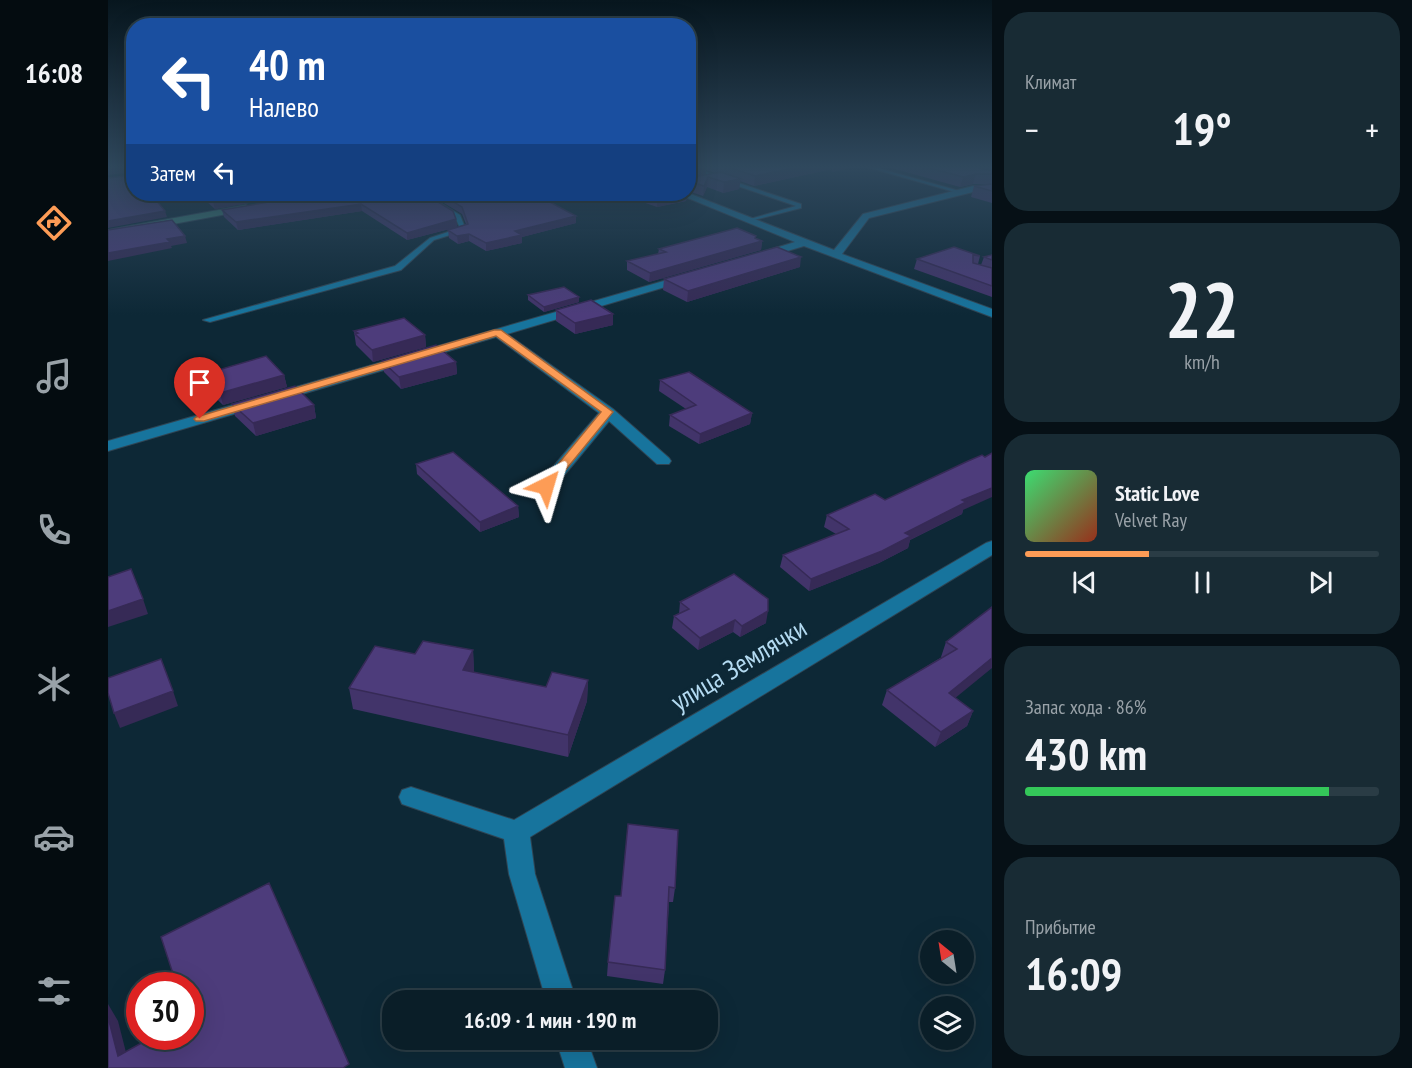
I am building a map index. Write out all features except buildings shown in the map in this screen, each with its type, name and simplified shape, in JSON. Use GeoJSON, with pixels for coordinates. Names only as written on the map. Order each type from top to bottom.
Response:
{"type":"FeatureCollection","features":[{"type":"Feature","properties":{"kind":"street"},"geometry":{"type":"LineString","coordinates":[[108,233],[201,216]]}},
{"type":"Feature","properties":{"kind":"street"},"geometry":{"type":"LineString","coordinates":[[741,216],[836,255],[992,313]]}},
{"type":"Feature","properties":{"kind":"street"},"geometry":{"type":"LineString","coordinates":[[836,255],[867,216]]}},
{"type":"Feature","properties":{"kind":"street"},"geometry":{"type":"LineString","coordinates":[[750,259],[807,242]]}},
{"type":"Feature","properties":{"kind":"street"},"geometry":{"type":"LineString","coordinates":[[108,446],[704,272]]}},
{"type":"Feature","properties":{"kind":"street"},"geometry":{"type":"LineString","coordinates":[[497,332],[608,412],[663,461]]}},
{"type":"Feature","properties":{"kind":"street"},"geometry":{"type":"LineString","coordinates":[[546,486],[608,412]]}},
{"type":"Feature","properties":{"kind":"street","name":"улица Землячки"},"geometry":{"type":"LineString","coordinates":[[516,832],[992,547]]}},
{"type":"Feature","properties":{"kind":"street"},"geometry":{"type":"LineString","coordinates":[[411,797],[516,832],[522,874],[558,990]]}},
{"type":"Feature","properties":{"kind":"street"},"geometry":{"type":"LineString","coordinates":[[575,1050],[581,1068]]}},
{"type":"Feature","properties":{"kind":"lane"},"geometry":{"type":"LineString","coordinates":[[207,320],[398,268],[432,239],[464,229],[458,216]]}},
{"type":"Feature","properties":{"kind":"lane"},"geometry":{"type":"LineString","coordinates":[[752,220],[768,216]]}},
{"type":"Feature","properties":{"kind":"route"},"geometry":{"type":"LineString","coordinates":[[200,419],[497,332],[608,412],[546,486]]}}]}
